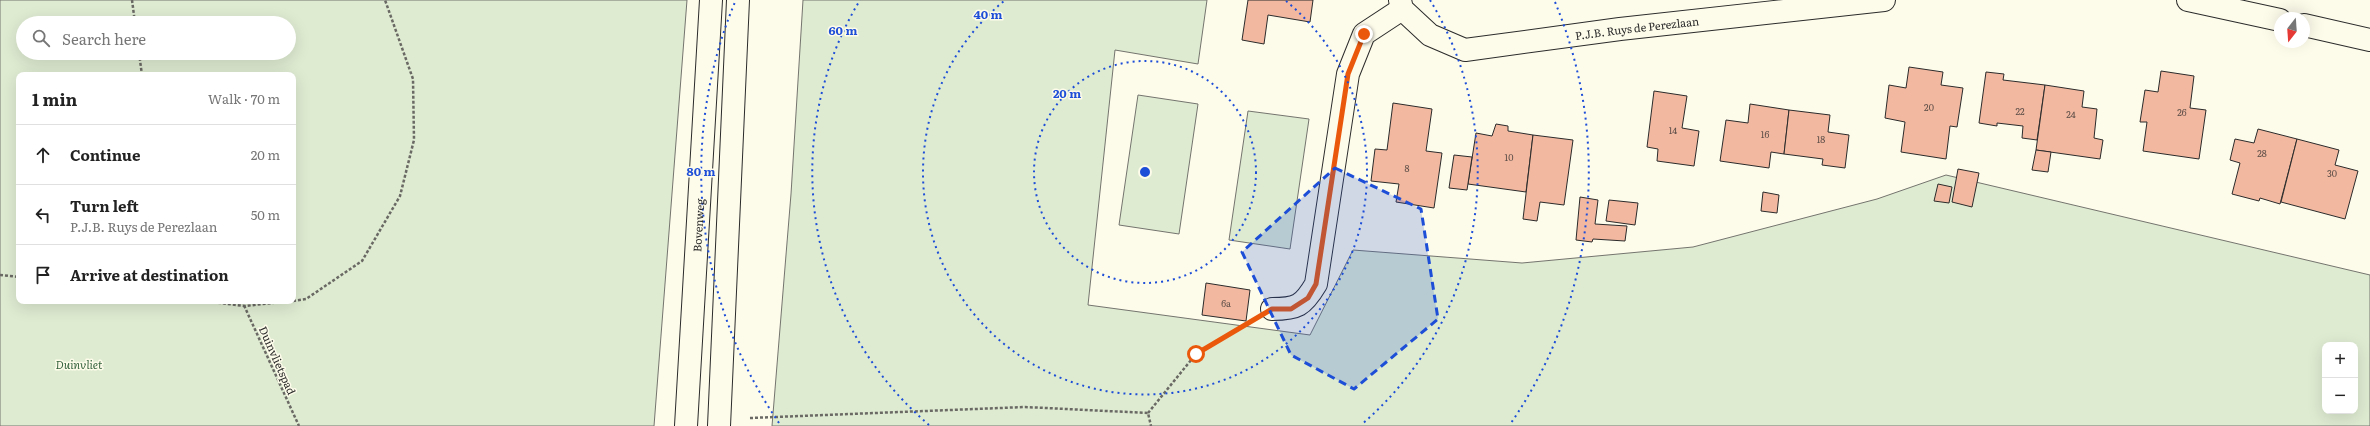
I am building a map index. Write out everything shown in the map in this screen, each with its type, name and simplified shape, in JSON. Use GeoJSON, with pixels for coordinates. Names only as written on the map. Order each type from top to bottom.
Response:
{"type":"FeatureCollection","features":[{"type":"Feature","properties":{"kind":"street","name":"Bovenweg"},"geometry":{"type":"LineString","coordinates":[[686,426],[711,0]]}},
{"type":"Feature","properties":{"kind":"street"},"geometry":{"type":"LineString","coordinates":[[719,426],[738,0]]}},
{"type":"Feature","properties":{"kind":"street","name":"P.J.B. Ruys de Perezlaan"},"geometry":{"type":"LineString","coordinates":[[1272,309],[1291,309],[1308,298],[1316,284],[1348,74],[1364,34],[1401,5],[1430,35],[1465,50],[1620,29],[1884,0]]}},
{"type":"Feature","properties":{"kind":"street"},"geometry":{"type":"LineString","coordinates":[[2188,0],[2274,19]]}},
{"type":"Feature","properties":{"kind":"street"},"geometry":{"type":"LineString","coordinates":[[2310,26],[2370,40]]}},
{"type":"Feature","properties":{"kind":"path"},"geometry":{"type":"LineString","coordinates":[[132,0],[134,16]]}},
{"type":"Feature","properties":{"kind":"path"},"geometry":{"type":"LineString","coordinates":[[296,300],[306,299],[362,261],[400,196],[414,140],[413,79],[385,0]]}},
{"type":"Feature","properties":{"kind":"path"},"geometry":{"type":"LineString","coordinates":[[140,60],[142,72]]}},
{"type":"Feature","properties":{"kind":"path"},"geometry":{"type":"LineString","coordinates":[[0,275],[16,277]]}},
{"type":"Feature","properties":{"kind":"path"},"geometry":{"type":"LineString","coordinates":[[228,304],[245,306],[264,304]]}},
{"type":"Feature","properties":{"kind":"path","name":"Duinvlietspad"},"geometry":{"type":"LineString","coordinates":[[245,306],[299,426]]}},
{"type":"Feature","properties":{"kind":"path"},"geometry":{"type":"LineString","coordinates":[[1148,413],[1196,354],[1272,309]]}},
{"type":"Feature","properties":{"kind":"path"},"geometry":{"type":"LineString","coordinates":[[743,418],[1025,407],[1148,413]]}},
{"type":"Feature","properties":{"kind":"path"},"geometry":{"type":"LineString","coordinates":[[1148,413],[1151,426]]}},
{"type":"Feature","properties":{"kind":"highlighted area"},"geometry":{"type":"Polygon","coordinates":[[[1335,168],[1421,209],[1438,319],[1354,389],[1291,355],[1242,252],[1335,168]]]}},
{"type":"Feature","properties":{"kind":"green space","name":"Duinvliet"},"geometry":{"type":"Polygon","coordinates":[[[0,0],[687,0],[654,426],[0,426],[0,0]]]}},
{"type":"Feature","properties":{"kind":"green space"},"geometry":{"type":"Polygon","coordinates":[[[803,0],[1207,0],[1198,64],[1115,50],[1088,305],[1310,335],[1353,250],[1522,263],[1693,247],[1877,199],[1946,175],[2370,275],[2370,426],[772,426],[791,194],[803,0]]]}},
{"type":"Feature","properties":{"kind":"green space"},"geometry":{"type":"Polygon","coordinates":[[[1138,95],[1198,104],[1179,234],[1119,225],[1138,95]]]}},
{"type":"Feature","properties":{"kind":"green space"},"geometry":{"type":"Polygon","coordinates":[[[1248,111],[1309,119],[1290,249],[1229,240],[1248,111]]]}},
{"type":"Feature","properties":{"kind":"building"},"geometry":{"type":"Polygon","coordinates":[[[1248,0],[1313,0],[1310,22],[1268,15],[1264,44],[1242,40],[1248,0]]]}},
{"type":"Feature","properties":{"kind":"building"},"geometry":{"type":"Polygon","coordinates":[[[1909,67],[1943,72],[1941,85],[1963,88],[1957,127],[1950,126],[1946,159],[1901,152],[1905,122],[1885,118],[1889,85],[1906,88],[1909,67]]]}},
{"type":"Feature","properties":{"kind":"building"},"geometry":{"type":"Polygon","coordinates":[[[2161,71],[2194,76],[2190,108],[2206,110],[2199,159],[2143,151],[2147,122],[2140,122],[2145,90],[2158,92],[2161,71]]]}},
{"type":"Feature","properties":{"kind":"building"},"geometry":{"type":"Polygon","coordinates":[[[1986,72],[2004,74],[2003,80],[2045,85],[2037,140],[2022,138],[2023,126],[1997,123],[1997,126],[1979,123],[1986,72]]]}},
{"type":"Feature","properties":{"kind":"building"},"geometry":{"type":"Polygon","coordinates":[[[2045,85],[2084,91],[2082,107],[2097,109],[2094,138],[2103,140],[2100,159],[2036,150],[2045,85]]]}},
{"type":"Feature","properties":{"kind":"building"},"geometry":{"type":"Polygon","coordinates":[[[1654,91],[1687,96],[1682,128],[1699,131],[1694,166],[1657,161],[1658,149],[1647,147],[1654,91]]]}},
{"type":"Feature","properties":{"kind":"building"},"geometry":{"type":"Polygon","coordinates":[[[1393,103],[1432,109],[1426,151],[1442,153],[1434,208],[1396,202],[1399,184],[1371,181],[1375,149],[1387,150],[1393,103]]]}},
{"type":"Feature","properties":{"kind":"building"},"geometry":{"type":"Polygon","coordinates":[[[1750,104],[1789,110],[1784,154],[1771,152],[1769,168],[1720,161],[1726,120],[1748,123],[1750,104]]]}},
{"type":"Feature","properties":{"kind":"building"},"geometry":{"type":"Polygon","coordinates":[[[1789,110],[1830,115],[1828,132],[1849,135],[1845,168],[1822,165],[1823,159],[1784,154],[1789,110]]]}},
{"type":"Feature","properties":{"kind":"building"},"geometry":{"type":"Polygon","coordinates":[[[1496,124],[1508,126],[1508,131],[1533,135],[1526,192],[1468,184],[1476,133],[1492,136],[1496,124]]]}},
{"type":"Feature","properties":{"kind":"building"},"geometry":{"type":"Polygon","coordinates":[[[2258,129],[2297,139],[2280,204],[2260,198],[2259,201],[2232,194],[2240,163],[2230,160],[2235,139],[2254,143],[2258,129]]]}},
{"type":"Feature","properties":{"kind":"building"},"geometry":{"type":"Polygon","coordinates":[[[1533,135],[1573,140],[1564,205],[1540,202],[1537,221],[1523,219],[1533,135]]]}},
{"type":"Feature","properties":{"kind":"building"},"geometry":{"type":"Polygon","coordinates":[[[2297,139],[2339,150],[2335,165],[2358,171],[2345,219],[2281,202],[2297,139]]]}},
{"type":"Feature","properties":{"kind":"building"},"geometry":{"type":"Polygon","coordinates":[[[2036,150],[2051,152],[2048,172],[2032,170],[2036,150]]]}},
{"type":"Feature","properties":{"kind":"building"},"geometry":{"type":"Polygon","coordinates":[[[1454,155],[1472,157],[1467,190],[1449,188],[1454,155]]]}},
{"type":"Feature","properties":{"kind":"building"},"geometry":{"type":"Polygon","coordinates":[[[1958,169],[1979,173],[1972,207],[1952,202],[1958,169]]]}},
{"type":"Feature","properties":{"kind":"building"},"geometry":{"type":"Polygon","coordinates":[[[1938,184],[1952,187],[1949,203],[1934,201],[1938,184]]]}},
{"type":"Feature","properties":{"kind":"building"},"geometry":{"type":"Polygon","coordinates":[[[1763,192],[1779,195],[1777,213],[1761,211],[1763,192]]]}},
{"type":"Feature","properties":{"kind":"building"},"geometry":{"type":"Polygon","coordinates":[[[1580,197],[1598,200],[1595,224],[1627,226],[1625,241],[1593,239],[1592,242],[1576,240],[1580,197]]]}},
{"type":"Feature","properties":{"kind":"building"},"geometry":{"type":"Polygon","coordinates":[[[1609,200],[1638,203],[1635,225],[1606,221],[1609,200]]]}},
{"type":"Feature","properties":{"kind":"building"},"geometry":{"type":"Polygon","coordinates":[[[1206,283],[1250,290],[1246,321],[1202,315],[1206,283]]]}},
{"type":"Feature","properties":{"kind":"route"},"geometry":{"type":"LineString","coordinates":[[1196,354],[1272,309],[1291,309],[1308,298],[1316,284],[1348,74],[1364,34]]}}]}
